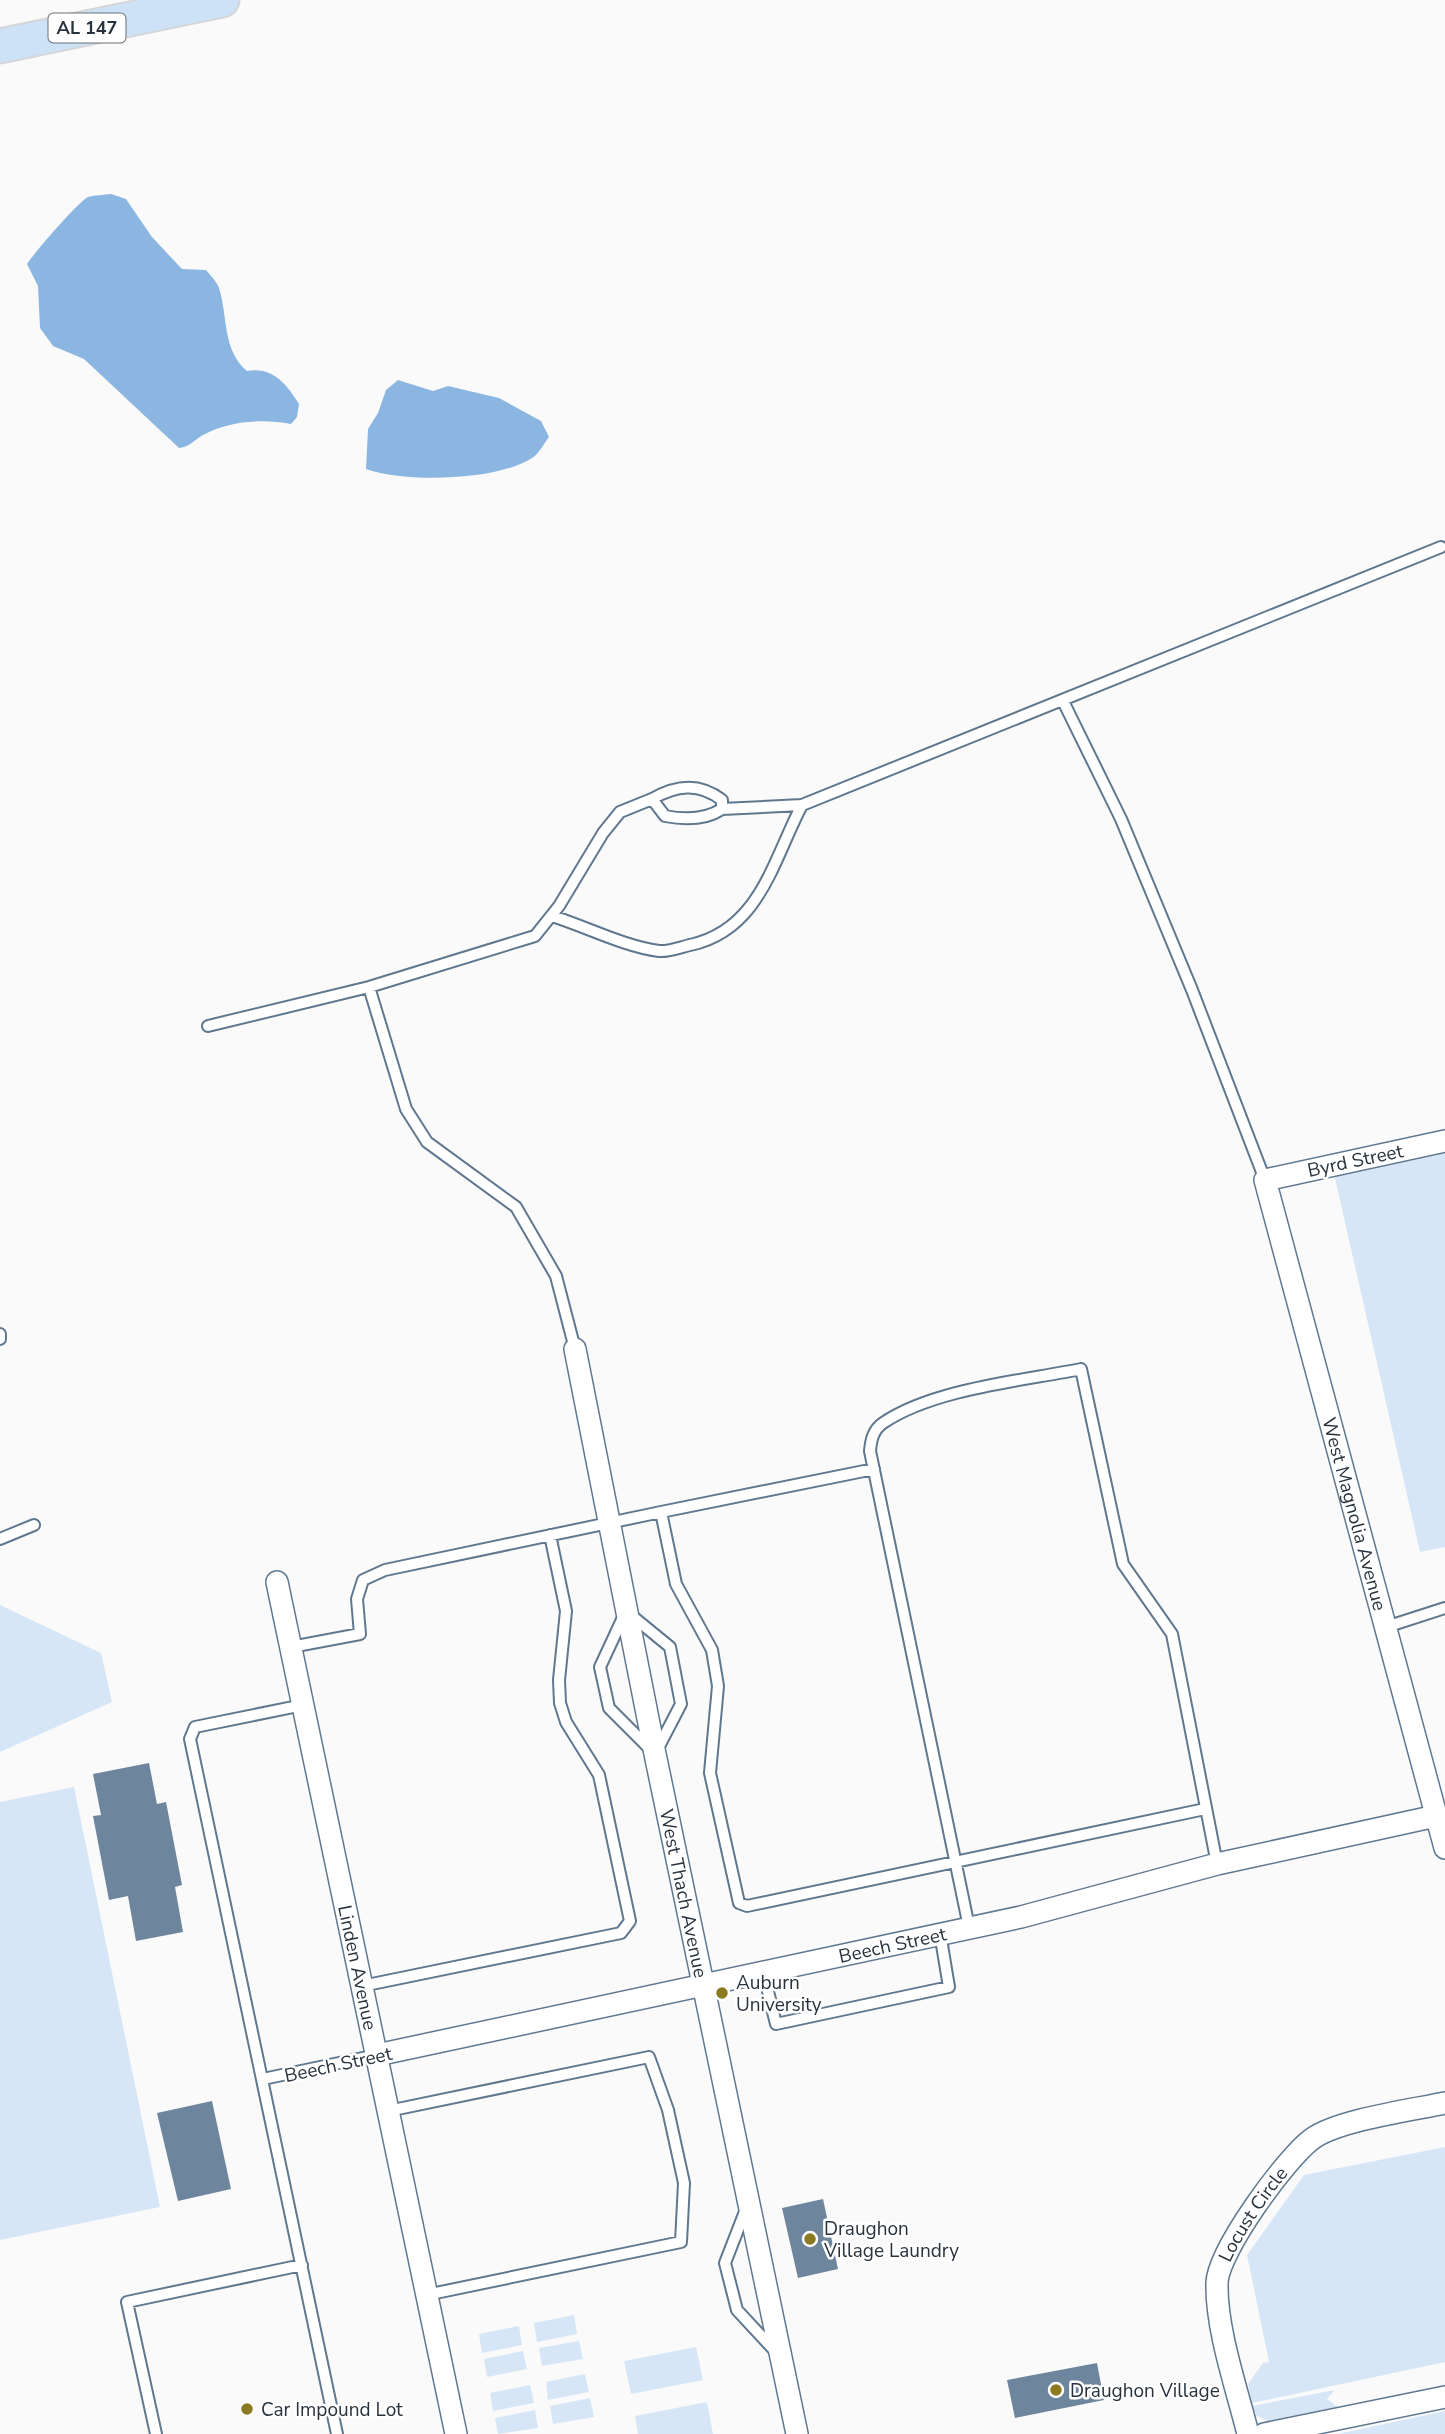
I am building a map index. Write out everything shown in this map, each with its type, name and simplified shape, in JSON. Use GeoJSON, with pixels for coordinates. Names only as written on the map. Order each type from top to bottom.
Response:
{"type":"FeatureCollection","features":[{"type":"Feature","properties":{"kind":"main road","name":"AL 147"},"geometry":{"type":"LineString","coordinates":[[10,39],[222,0]]}},
{"type":"Feature","properties":{"kind":"street","name":"Byrd Street"},"geometry":{"type":"LineString","coordinates":[[1265,1180],[1445,1141]]}},
{"type":"Feature","properties":{"kind":"street","name":"West Magnolia Avenue"},"geometry":{"type":"LineString","coordinates":[[1265,1180],[1386,1627],[1440,1815],[1445,1848]]}},
{"type":"Feature","properties":{"kind":"street","name":"West Thach Avenue"},"geometry":{"type":"LineString","coordinates":[[575,1349],[654,1754],[797,2434]]}},
{"type":"Feature","properties":{"kind":"street","name":"Linden Avenue"},"geometry":{"type":"LineString","coordinates":[[277,1582],[456,2434]]}},
{"type":"Feature","properties":{"kind":"street","name":"Beech Street"},"geometry":{"type":"LineString","coordinates":[[377,2055],[1021,1917],[1217,1864],[1440,1815]]}},
{"type":"Feature","properties":{"kind":"street","name":"Locust Circle"},"geometry":{"type":"LineString","coordinates":[[1248,2434],[1224,2333],[1217,2283],[1223,2258],[1234,2235],[1312,2139],[1335,2128],[1445,2103]]}},
{"type":"Feature","properties":{"kind":"street"},"geometry":{"type":"LineString","coordinates":[[1264,2434],[1445,2397]]}},
{"type":"Feature","properties":{"kind":"lane"},"geometry":{"type":"LineString","coordinates":[[652,799],[665,816],[681,819],[711,816],[722,809],[802,805],[1441,547]]}},
{"type":"Feature","properties":{"kind":"lane"},"geometry":{"type":"LineString","coordinates":[[1063,701],[1121,819],[1192,990],[1265,1180]]}},
{"type":"Feature","properties":{"kind":"lane"},"geometry":{"type":"LineString","coordinates":[[208,1026],[369,987],[535,936],[552,916],[603,833],[620,812],[667,791],[688,786],[709,790],[722,800],[722,809]]}},
{"type":"Feature","properties":{"kind":"lane"},"geometry":{"type":"LineString","coordinates":[[552,916],[638,946],[662,951],[701,943],[726,932],[748,912],[768,881],[783,842],[802,805]]}},
{"type":"Feature","properties":{"kind":"lane"},"geometry":{"type":"LineString","coordinates":[[369,987],[406,1110],[427,1142],[516,1207],[556,1276],[575,1349]]}},
{"type":"Feature","properties":{"kind":"lane"},"geometry":{"type":"LineString","coordinates":[[0,1334],[0,1339]]}},
{"type":"Feature","properties":{"kind":"lane"},"geometry":{"type":"LineString","coordinates":[[969,1927],[874,1469],[872,1437],[881,1424],[940,1397],[1081,1369],[1123,1564],[1172,1634],[1217,1864]]}},
{"type":"Feature","properties":{"kind":"lane"},"geometry":{"type":"LineString","coordinates":[[291,1647],[360,1634],[357,1599],[363,1580],[385,1570],[609,1521],[874,1469]]}},
{"type":"Feature","properties":{"kind":"lane"},"geometry":{"type":"LineString","coordinates":[[661,1512],[676,1584],[712,1650],[718,1686],[710,1773],[739,1903],[747,1906],[1205,1809]]}},
{"type":"Feature","properties":{"kind":"lane"},"geometry":{"type":"LineString","coordinates":[[0,1539],[34,1525]]}},
{"type":"Feature","properties":{"kind":"lane"},"geometry":{"type":"LineString","coordinates":[[362,1986],[621,1933],[631,1921],[598,1775],[566,1722],[560,1703],[559,1680],[566,1611],[550,1535]]}},
{"type":"Feature","properties":{"kind":"lane"},"geometry":{"type":"LineString","coordinates":[[1386,1627],[1440,1609],[1445,1620]]}},
{"type":"Feature","properties":{"kind":"lane"},"geometry":{"type":"LineString","coordinates":[[626,1611],[670,1647],[681,1704],[654,1754],[609,1708],[600,1667],[626,1611]]}},
{"type":"Feature","properties":{"kind":"lane"},"geometry":{"type":"LineString","coordinates":[[303,1705],[195,1727],[190,1739],[337,2434]]}},
{"type":"Feature","properties":{"kind":"lane"},"geometry":{"type":"LineString","coordinates":[[763,1971],[776,2024],[949,1987],[940,1933]]}},
{"type":"Feature","properties":{"kind":"lane","name":"Beech Street"},"geometry":{"type":"LineString","coordinates":[[263,2079],[377,2055]]}},
{"type":"Feature","properties":{"kind":"lane"},"geometry":{"type":"LineString","coordinates":[[388,2111],[649,2057],[668,2110],[684,2183],[681,2242],[426,2295]]}},
{"type":"Feature","properties":{"kind":"lane"},"geometry":{"type":"LineString","coordinates":[[748,2203],[725,2263],[737,2310],[782,2358]]}},
{"type":"Feature","properties":{"kind":"lane"},"geometry":{"type":"LineString","coordinates":[[156,2434],[127,2302],[302,2265]]}},
{"type":"Feature","properties":{"kind":"shaded area"},"geometry":{"type":"Polygon","coordinates":[[[1445,1151],[1445,1547],[1420,1552],[1334,1174],[1445,1151]]]}},
{"type":"Feature","properties":{"kind":"shaded area"},"geometry":{"type":"Polygon","coordinates":[[[0,1605],[101,1653],[112,1702],[0,1752],[0,1605]]]}},
{"type":"Feature","properties":{"kind":"shaded area"},"geometry":{"type":"Polygon","coordinates":[[[74,1787],[160,2207],[0,2240],[0,1802],[74,1787]]]}},
{"type":"Feature","properties":{"kind":"shaded area"},"geometry":{"type":"Polygon","coordinates":[[[1445,2147],[1445,2362],[1252,2403],[1248,2384],[1263,2363],[1269,2362],[1247,2255],[1304,2175],[1445,2147]]]}},
{"type":"Feature","properties":{"kind":"shaded area"},"geometry":{"type":"Polygon","coordinates":[[[574,2315],[577,2334],[537,2342],[534,2323],[574,2315]]]}},
{"type":"Feature","properties":{"kind":"shaded area"},"geometry":{"type":"Polygon","coordinates":[[[519,2326],[522,2345],[482,2353],[479,2334],[519,2326]]]}},
{"type":"Feature","properties":{"kind":"shaded area"},"geometry":{"type":"Polygon","coordinates":[[[579,2341],[583,2359],[542,2366],[539,2348],[579,2341]]]}},
{"type":"Feature","properties":{"kind":"shaded area"},"geometry":{"type":"Polygon","coordinates":[[[696,2347],[703,2380],[631,2394],[624,2361],[696,2347]]]}},
{"type":"Feature","properties":{"kind":"shaded area"},"geometry":{"type":"Polygon","coordinates":[[[523,2351],[527,2369],[487,2377],[484,2359],[523,2351]]]}},
{"type":"Feature","properties":{"kind":"shaded area"},"geometry":{"type":"Polygon","coordinates":[[[585,2374],[589,2392],[548,2400],[546,2382],[585,2374]]]}},
{"type":"Feature","properties":{"kind":"shaded area"},"geometry":{"type":"Polygon","coordinates":[[[530,2385],[534,2403],[493,2411],[490,2393],[530,2385]]]}},
{"type":"Feature","properties":{"kind":"shaded area"},"geometry":{"type":"Polygon","coordinates":[[[1335,2390],[1327,2399],[1339,2408],[1270,2422],[1257,2416],[1252,2406],[1335,2390]]]}},
{"type":"Feature","properties":{"kind":"shaded area"},"geometry":{"type":"Polygon","coordinates":[[[590,2398],[594,2417],[553,2424],[550,2406],[590,2398]]]}},
{"type":"Feature","properties":{"kind":"shaded area"},"geometry":{"type":"Polygon","coordinates":[[[707,2402],[713,2434],[638,2434],[635,2416],[707,2402]]]}},
{"type":"Feature","properties":{"kind":"shaded area"},"geometry":{"type":"Polygon","coordinates":[[[535,2410],[538,2428],[498,2434],[495,2418],[535,2410]]]}},
{"type":"Feature","properties":{"kind":"shaded area"},"geometry":{"type":"Polygon","coordinates":[[[1445,2411],[1445,2434],[1338,2434],[1445,2411]]]}},
{"type":"Feature","properties":{"kind":"water"},"geometry":{"type":"Polygon","coordinates":[[[111,194],[126,199],[152,237],[182,269],[206,270],[214,279],[222,299],[233,353],[247,371],[264,371],[271,374],[289,390],[299,404],[297,417],[291,424],[258,421],[224,426],[179,448],[84,359],[53,346],[40,328],[38,286],[27,264],[83,201],[91,196],[111,194]]]}},
{"type":"Feature","properties":{"kind":"water"},"geometry":{"type":"Polygon","coordinates":[[[398,380],[433,391],[448,386],[499,398],[541,421],[549,437],[532,458],[497,471],[426,478],[366,469],[368,429],[378,413],[386,390],[398,380]]]}},
{"type":"Feature","properties":{"kind":"building"},"geometry":{"type":"Polygon","coordinates":[[[149,1763],[157,1804],[166,1802],[182,1885],[175,1887],[183,1932],[136,1941],[128,1896],[109,1900],[93,1816],[101,1815],[93,1774],[149,1763]]]}},
{"type":"Feature","properties":{"kind":"building"},"geometry":{"type":"Polygon","coordinates":[[[212,2101],[231,2189],[178,2201],[157,2113],[212,2101]]]}},
{"type":"Feature","properties":{"kind":"building","name":"Draughon Village Laundry"},"geometry":{"type":"Polygon","coordinates":[[[823,2199],[838,2269],[798,2278],[782,2208],[823,2199]]]}},
{"type":"Feature","properties":{"kind":"building","name":"Draughon Village"},"geometry":{"type":"Polygon","coordinates":[[[1097,2363],[1104,2400],[1015,2418],[1007,2380],[1097,2363]]]}},
{"type":"Feature","properties":{"kind":"place","name":"Auburn University"},"geometry":{"type":"Point","coordinates":[722,1993]}},
{"type":"Feature","properties":{"kind":"place","name":"Draughon Village Laundry"},"geometry":{"type":"Point","coordinates":[810,2239]}},
{"type":"Feature","properties":{"kind":"place","name":"Draughon Village"},"geometry":{"type":"Point","coordinates":[1056,2390]}},
{"type":"Feature","properties":{"kind":"place","name":"Car Impound Lot"},"geometry":{"type":"Point","coordinates":[247,2409]}}]}
